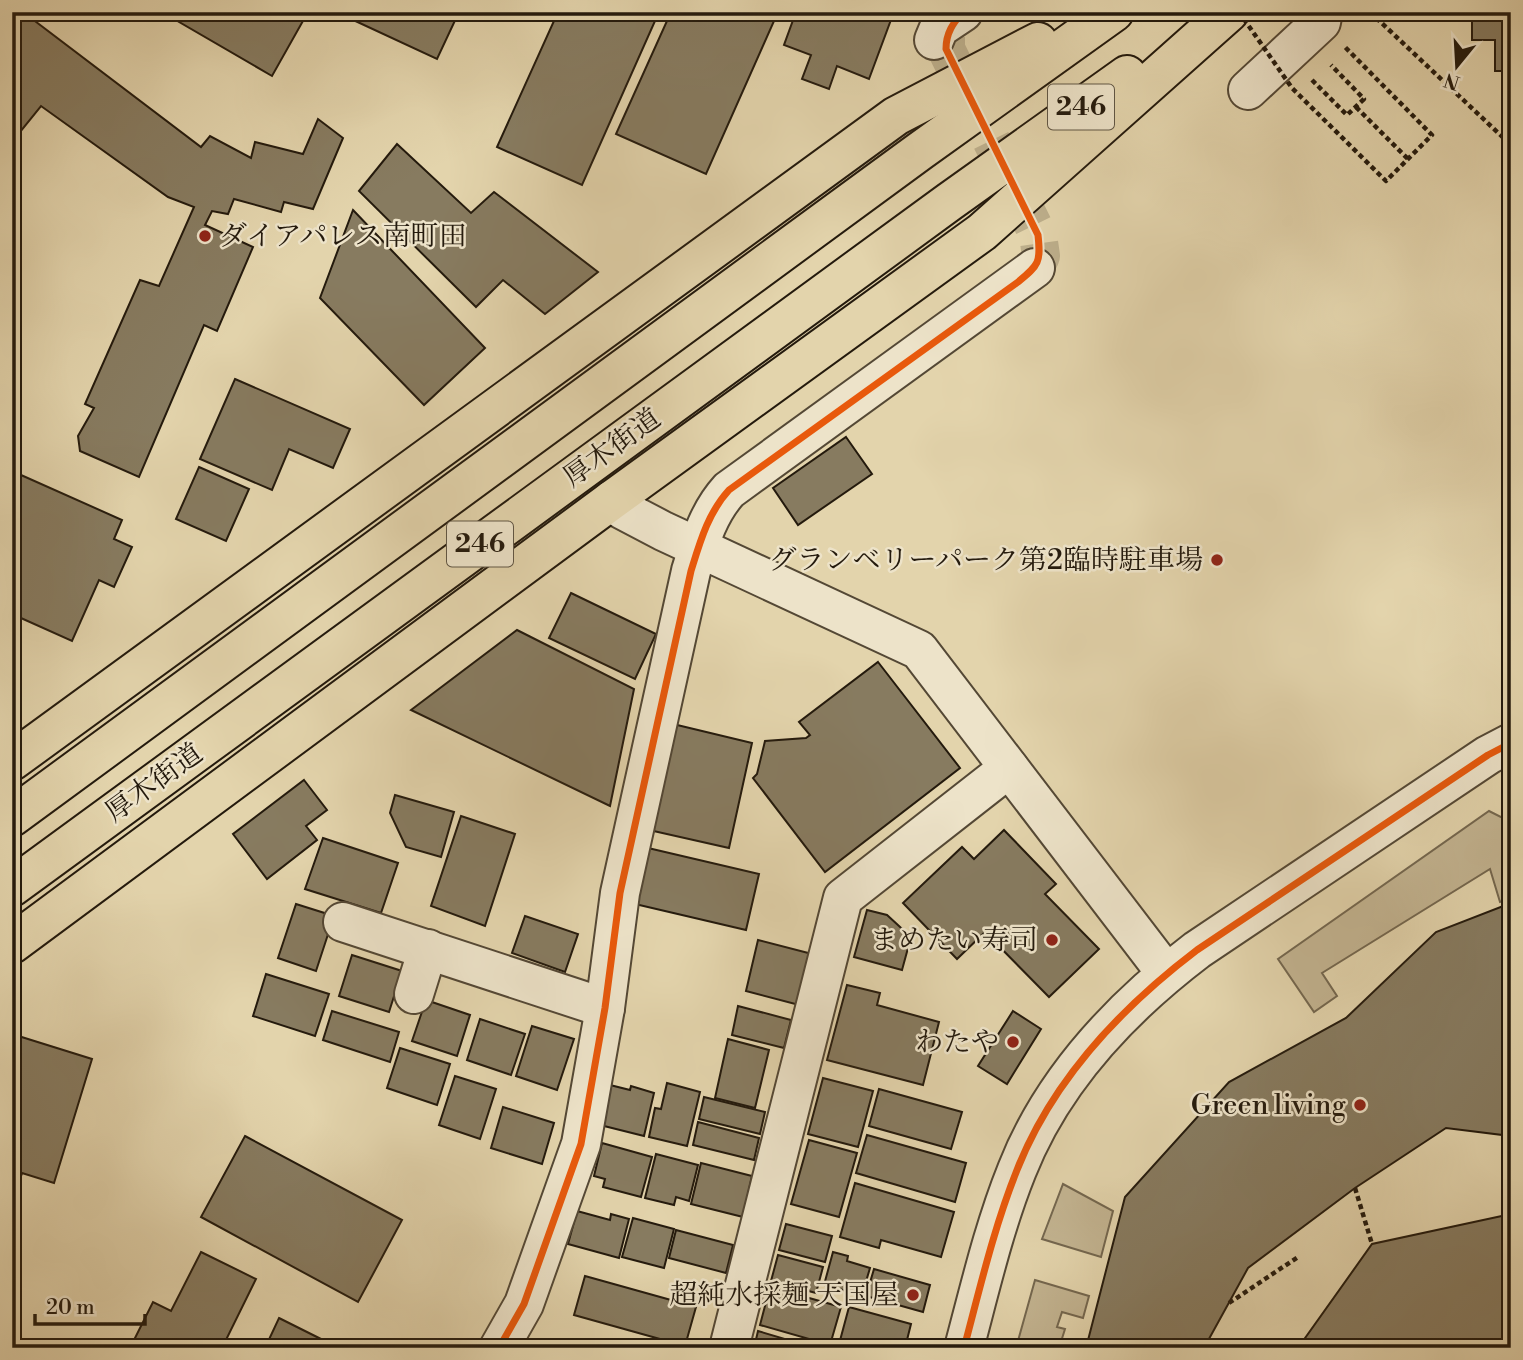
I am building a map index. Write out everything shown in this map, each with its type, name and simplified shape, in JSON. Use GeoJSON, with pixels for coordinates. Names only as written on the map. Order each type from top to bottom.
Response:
{"type":"FeatureCollection","features":[{"type":"Feature","properties":{"kind":"highway"},"geometry":{"type":"LineString","coordinates":[[12,761],[896,116],[1096,12]]}},
{"type":"Feature","properties":{"kind":"highway","name":"厚木街道"},"geometry":{"type":"LineString","coordinates":[[12,817],[920,151],[1114,12]]}},
{"type":"Feature","properties":{"kind":"highway","name":"厚木街道"},"geometry":{"type":"LineString","coordinates":[[12,887],[949,202],[1214,12]]}},
{"type":"Feature","properties":{"kind":"highway"},"geometry":{"type":"LineString","coordinates":[[12,944],[612,500],[982,232],[1229,12]]}},
{"type":"Feature","properties":{"kind":"street"},"geometry":{"type":"LineString","coordinates":[[1248,90],[1321,22],[1323,12]]}},
{"type":"Feature","properties":{"kind":"street"},"geometry":{"type":"LineString","coordinates":[[499,1348],[524,1304],[581,1144],[605,1008],[620,893],[691,571],[717,503],[729,490],[1028,271]]}},
{"type":"Feature","properties":{"kind":"street"},"geometry":{"type":"LineString","coordinates":[[612,500],[623,510],[919,650],[1166,973]]}},
{"type":"Feature","properties":{"kind":"street"},"geometry":{"type":"LineString","coordinates":[[964,1348],[996,1226],[1017,1168],[1031,1138],[1062,1089],[1114,1023],[1166,973],[1477,763],[1511,743]]}},
{"type":"Feature","properties":{"kind":"street"},"geometry":{"type":"LineString","coordinates":[[729,1348],[842,898],[1009,768]]}},
{"type":"Feature","properties":{"kind":"street"},"geometry":{"type":"LineString","coordinates":[[343,922],[605,1008]]}},
{"type":"Feature","properties":{"kind":"street"},"geometry":{"type":"LineString","coordinates":[[414,994],[428,949]]}},
{"type":"Feature","properties":{"kind":"path"},"geometry":{"type":"LineString","coordinates":[[1239,12],[1292,88],[1386,181],[1432,135],[1344,46]]}},
{"type":"Feature","properties":{"kind":"path"},"geometry":{"type":"LineString","coordinates":[[1370,12],[1511,145]]}},
{"type":"Feature","properties":{"kind":"path"},"geometry":{"type":"LineString","coordinates":[[1306,73],[1347,115],[1364,99],[1328,63]]}},
{"type":"Feature","properties":{"kind":"path"},"geometry":{"type":"LineString","coordinates":[[1356,107],[1408,159]]}},
{"type":"Feature","properties":{"kind":"path"},"geometry":{"type":"LineString","coordinates":[[1355,1188],[1372,1244]]}},
{"type":"Feature","properties":{"kind":"path"},"geometry":{"type":"LineString","coordinates":[[1229,1303],[1298,1257]]}},
{"type":"Feature","properties":{"kind":"shaded area"},"geometry":{"type":"Polygon","coordinates":[[[1489,811],[1511,822],[1511,898],[1500,902],[1490,869],[1322,973],[1337,996],[1314,1012],[1278,959],[1489,811]]]}},
{"type":"Feature","properties":{"kind":"shaded area"},"geometry":{"type":"Polygon","coordinates":[[[1063,1184],[1113,1211],[1101,1257],[1042,1239],[1063,1184]]]}},
{"type":"Feature","properties":{"kind":"shaded area"},"geometry":{"type":"Polygon","coordinates":[[[1035,1280],[1089,1296],[1083,1318],[1062,1312],[1057,1327],[1065,1329],[1059,1348],[1016,1348],[1035,1280]]]}},
{"type":"Feature","properties":{"kind":"building","name":"ダイアパレス南町田"},"geometry":{"type":"Polygon","coordinates":[[[12,12],[23,12],[201,147],[210,136],[251,158],[255,142],[303,154],[318,119],[343,138],[313,209],[284,202],[281,212],[234,199],[228,214],[212,211],[205,225],[253,247],[217,331],[204,325],[139,477],[80,451],[78,436],[94,408],[85,404],[140,280],[159,286],[194,207],[168,197],[41,106],[12,142],[12,89],[15,85],[12,83],[12,12]]]}},
{"type":"Feature","properties":{"kind":"building"},"geometry":{"type":"Polygon","coordinates":[[[162,12],[308,12],[272,76],[162,12]]]}},
{"type":"Feature","properties":{"kind":"building"},"geometry":{"type":"Polygon","coordinates":[[[336,12],[459,12],[437,59],[336,12]]]}},
{"type":"Feature","properties":{"kind":"building"},"geometry":{"type":"Polygon","coordinates":[[[558,12],[659,12],[582,185],[497,147],[558,12]]]}},
{"type":"Feature","properties":{"kind":"building"},"geometry":{"type":"Polygon","coordinates":[[[671,12],[778,12],[706,174],[616,134],[671,12]]]}},
{"type":"Feature","properties":{"kind":"building"},"geometry":{"type":"Polygon","coordinates":[[[796,12],[880,12],[892,17],[869,79],[837,66],[829,89],[802,79],[811,55],[784,45],[796,12]]]}},
{"type":"Feature","properties":{"kind":"building"},"geometry":{"type":"Polygon","coordinates":[[[1472,15],[1511,15],[1511,71],[1495,71],[1495,40],[1472,40],[1472,15]]]}},
{"type":"Feature","properties":{"kind":"building"},"geometry":{"type":"Polygon","coordinates":[[[397,144],[471,213],[494,192],[598,272],[545,314],[503,280],[476,307],[359,191],[397,144]]]}},
{"type":"Feature","properties":{"kind":"building"},"geometry":{"type":"Polygon","coordinates":[[[353,210],[485,348],[424,405],[320,298],[353,210]]]}},
{"type":"Feature","properties":{"kind":"building"},"geometry":{"type":"Polygon","coordinates":[[[235,379],[350,429],[333,468],[289,449],[272,490],[200,459],[235,379]]]}},
{"type":"Feature","properties":{"kind":"building"},"geometry":{"type":"Polygon","coordinates":[[[846,437],[872,474],[798,525],[773,488],[846,437]]]}},
{"type":"Feature","properties":{"kind":"building"},"geometry":{"type":"Polygon","coordinates":[[[199,467],[249,489],[226,541],[176,519],[199,467]]]}},
{"type":"Feature","properties":{"kind":"building"},"geometry":{"type":"Polygon","coordinates":[[[12,471],[122,520],[114,539],[132,547],[114,587],[99,580],[72,641],[12,614],[12,471]]]}},
{"type":"Feature","properties":{"kind":"building"},"geometry":{"type":"Polygon","coordinates":[[[571,593],[656,634],[635,679],[549,638],[571,593]]]}},
{"type":"Feature","properties":{"kind":"building"},"geometry":{"type":"Polygon","coordinates":[[[517,630],[634,689],[610,806],[411,710],[517,630]]]}},
{"type":"Feature","properties":{"kind":"building"},"geometry":{"type":"Polygon","coordinates":[[[878,662],[960,768],[825,872],[753,778],[757,774],[765,741],[806,738],[810,735],[799,722],[878,662]]]}},
{"type":"Feature","properties":{"kind":"building"},"geometry":{"type":"Polygon","coordinates":[[[673,724],[752,743],[729,848],[649,830],[673,724]]]}},
{"type":"Feature","properties":{"kind":"building"},"geometry":{"type":"Polygon","coordinates":[[[304,780],[327,810],[306,826],[317,840],[267,879],[233,834],[304,780]]]}},
{"type":"Feature","properties":{"kind":"building"},"geometry":{"type":"Polygon","coordinates":[[[395,795],[454,812],[441,857],[406,847],[390,813],[395,795]]]}},
{"type":"Feature","properties":{"kind":"building"},"geometry":{"type":"Polygon","coordinates":[[[461,816],[515,834],[485,926],[431,906],[461,816]]]}},
{"type":"Feature","properties":{"kind":"building"},"geometry":{"type":"Polygon","coordinates":[[[1004,830],[1056,884],[1045,894],[1099,949],[1049,997],[985,932],[957,959],[903,903],[962,847],[974,859],[1004,830]]]}},
{"type":"Feature","properties":{"kind":"building"},"geometry":{"type":"Polygon","coordinates":[[[323,838],[398,863],[381,913],[305,889],[323,838]]]}},
{"type":"Feature","properties":{"kind":"building"},"geometry":{"type":"Polygon","coordinates":[[[648,848],[759,874],[746,930],[635,904],[648,848]]]}},
{"type":"Feature","properties":{"kind":"building","name":"Green living"},"geometry":{"type":"Polygon","coordinates":[[[1511,903],[1511,1136],[1446,1128],[1355,1188],[1248,1268],[1204,1348],[1086,1348],[1125,1197],[1229,1082],[1346,1018],[1436,932],[1511,903]]]}},
{"type":"Feature","properties":{"kind":"building"},"geometry":{"type":"Polygon","coordinates":[[[296,904],[334,916],[316,971],[278,958],[296,904]]]}},
{"type":"Feature","properties":{"kind":"building"},"geometry":{"type":"Polygon","coordinates":[[[867,910],[887,915],[911,937],[902,970],[854,957],[867,910]]]}},
{"type":"Feature","properties":{"kind":"building"},"geometry":{"type":"Polygon","coordinates":[[[525,916],[578,934],[565,972],[512,953],[525,916]]]}},
{"type":"Feature","properties":{"kind":"building"},"geometry":{"type":"Polygon","coordinates":[[[758,940],[816,955],[803,1006],[746,991],[758,940]]]}},
{"type":"Feature","properties":{"kind":"building"},"geometry":{"type":"Polygon","coordinates":[[[352,955],[402,971],[389,1012],[339,996],[352,955]]]}},
{"type":"Feature","properties":{"kind":"building"},"geometry":{"type":"Polygon","coordinates":[[[266,974],[329,994],[315,1036],[253,1016],[266,974]]]}},
{"type":"Feature","properties":{"kind":"building"},"geometry":{"type":"Polygon","coordinates":[[[847,985],[880,993],[877,1005],[939,1022],[923,1085],[827,1060],[847,985]]]}},
{"type":"Feature","properties":{"kind":"building"},"geometry":{"type":"Polygon","coordinates":[[[426,1000],[470,1015],[457,1056],[412,1041],[426,1000]]]}},
{"type":"Feature","properties":{"kind":"building"},"geometry":{"type":"Polygon","coordinates":[[[738,1006],[791,1020],[784,1048],[732,1035],[738,1006]]]}},
{"type":"Feature","properties":{"kind":"building"},"geometry":{"type":"Polygon","coordinates":[[[332,1011],[399,1032],[390,1062],[323,1040],[332,1011]]]}},
{"type":"Feature","properties":{"kind":"building"},"geometry":{"type":"Polygon","coordinates":[[[1013,1011],[1041,1029],[1007,1084],[978,1066],[1013,1011]]]}},
{"type":"Feature","properties":{"kind":"building"},"geometry":{"type":"Polygon","coordinates":[[[480,1019],[525,1034],[511,1075],[467,1060],[480,1019]]]}},
{"type":"Feature","properties":{"kind":"building"},"geometry":{"type":"Polygon","coordinates":[[[532,1026],[574,1039],[557,1090],[516,1076],[532,1026]]]}},
{"type":"Feature","properties":{"kind":"building"},"geometry":{"type":"Polygon","coordinates":[[[12,1034],[92,1059],[54,1183],[22,1173],[16,1192],[12,1190],[12,1034]]]}},
{"type":"Feature","properties":{"kind":"building"},"geometry":{"type":"Polygon","coordinates":[[[728,1039],[769,1050],[755,1108],[715,1098],[728,1039]]]}},
{"type":"Feature","properties":{"kind":"building"},"geometry":{"type":"Polygon","coordinates":[[[400,1048],[450,1064],[437,1105],[387,1088],[400,1048]]]}},
{"type":"Feature","properties":{"kind":"building"},"geometry":{"type":"Polygon","coordinates":[[[455,1076],[496,1089],[480,1139],[439,1125],[455,1076]]]}},
{"type":"Feature","properties":{"kind":"building"},"geometry":{"type":"Polygon","coordinates":[[[823,1078],[873,1091],[858,1147],[808,1134],[823,1078]]]}},
{"type":"Feature","properties":{"kind":"building"},"geometry":{"type":"Polygon","coordinates":[[[667,1083],[700,1092],[687,1146],[649,1137],[655,1108],[661,1109],[667,1083]]]}},
{"type":"Feature","properties":{"kind":"building"},"geometry":{"type":"Polygon","coordinates":[[[610,1085],[630,1090],[631,1086],[654,1093],[644,1136],[600,1125],[610,1085]]]}},
{"type":"Feature","properties":{"kind":"building"},"geometry":{"type":"Polygon","coordinates":[[[879,1089],[962,1112],[951,1149],[869,1126],[879,1089]]]}},
{"type":"Feature","properties":{"kind":"building"},"geometry":{"type":"Polygon","coordinates":[[[704,1097],[765,1112],[760,1134],[699,1119],[704,1097]]]}},
{"type":"Feature","properties":{"kind":"building"},"geometry":{"type":"Polygon","coordinates":[[[503,1107],[554,1123],[542,1164],[491,1148],[503,1107]]]}},
{"type":"Feature","properties":{"kind":"building"},"geometry":{"type":"Polygon","coordinates":[[[698,1122],[759,1138],[754,1160],[693,1145],[698,1122]]]}},
{"type":"Feature","properties":{"kind":"building"},"geometry":{"type":"Polygon","coordinates":[[[867,1135],[966,1163],[955,1202],[856,1173],[867,1135]]]}},
{"type":"Feature","properties":{"kind":"building"},"geometry":{"type":"Polygon","coordinates":[[[245,1136],[402,1220],[358,1302],[201,1217],[245,1136]]]}},
{"type":"Feature","properties":{"kind":"building"},"geometry":{"type":"Polygon","coordinates":[[[809,1140],[857,1153],[839,1217],[791,1204],[809,1140]]]}},
{"type":"Feature","properties":{"kind":"building"},"geometry":{"type":"Polygon","coordinates":[[[602,1143],[652,1157],[641,1197],[603,1187],[605,1179],[594,1176],[602,1143]]]}},
{"type":"Feature","properties":{"kind":"building"},"geometry":{"type":"Polygon","coordinates":[[[656,1154],[698,1165],[689,1201],[676,1197],[674,1205],[645,1198],[656,1154]]]}},
{"type":"Feature","properties":{"kind":"building"},"geometry":{"type":"Polygon","coordinates":[[[701,1163],[752,1176],[743,1217],[691,1204],[701,1163]]]}},
{"type":"Feature","properties":{"kind":"building"},"geometry":{"type":"Polygon","coordinates":[[[855,1183],[954,1212],[941,1257],[881,1240],[879,1248],[840,1237],[855,1183]]]}},
{"type":"Feature","properties":{"kind":"building"},"geometry":{"type":"Polygon","coordinates":[[[577,1211],[610,1220],[611,1214],[629,1219],[619,1258],[568,1244],[577,1211]]]}},
{"type":"Feature","properties":{"kind":"building"},"geometry":{"type":"Polygon","coordinates":[[[1511,1214],[1511,1348],[1298,1348],[1372,1244],[1511,1214]]]}},
{"type":"Feature","properties":{"kind":"building"},"geometry":{"type":"Polygon","coordinates":[[[633,1218],[674,1229],[664,1268],[622,1257],[633,1218]]]}},
{"type":"Feature","properties":{"kind":"building"},"geometry":{"type":"Polygon","coordinates":[[[786,1224],[832,1236],[825,1262],[779,1250],[786,1224]]]}},
{"type":"Feature","properties":{"kind":"building"},"geometry":{"type":"Polygon","coordinates":[[[676,1230],[733,1245],[726,1273],[669,1258],[676,1230]]]}},
{"type":"Feature","properties":{"kind":"building"},"geometry":{"type":"Polygon","coordinates":[[[201,1252],[256,1279],[222,1348],[130,1348],[153,1302],[171,1311],[201,1252]]]}},
{"type":"Feature","properties":{"kind":"building"},"geometry":{"type":"Polygon","coordinates":[[[833,1252],[848,1256],[847,1261],[870,1268],[862,1295],[824,1285],[833,1252]]]}},
{"type":"Feature","properties":{"kind":"building"},"geometry":{"type":"Polygon","coordinates":[[[778,1255],[823,1267],[816,1293],[771,1281],[778,1255]]]}},
{"type":"Feature","properties":{"kind":"building"},"geometry":{"type":"Polygon","coordinates":[[[874,1269],[930,1285],[923,1312],[866,1296],[874,1269]]]}},
{"type":"Feature","properties":{"kind":"building"},"geometry":{"type":"Polygon","coordinates":[[[585,1276],[696,1307],[685,1346],[574,1315],[585,1276]]]}},
{"type":"Feature","properties":{"kind":"building"},"geometry":{"type":"Polygon","coordinates":[[[770,1287],[841,1307],[830,1345],[760,1325],[770,1287]]]}},
{"type":"Feature","properties":{"kind":"building"},"geometry":{"type":"Polygon","coordinates":[[[849,1307],[911,1324],[905,1348],[838,1348],[849,1307]]]}},
{"type":"Feature","properties":{"kind":"building"},"geometry":{"type":"Polygon","coordinates":[[[279,1318],[339,1348],[265,1348],[279,1318]]]}},
{"type":"Feature","properties":{"kind":"building"},"geometry":{"type":"Polygon","coordinates":[[[758,1331],[815,1348],[754,1348],[758,1331]]]}},
{"type":"Feature","properties":{"kind":"building"},"geometry":{"type":"Polygon","coordinates":[[[1395,1340],[1426,1348],[1393,1348],[1395,1340]]]}},
{"type":"Feature","properties":{"kind":"tunnel"},"geometry":{"type":"LineString","coordinates":[[946,37],[946,49],[1038,235],[1041,256],[1035,268]]}},
{"type":"Feature","properties":{"kind":"cycle path"},"geometry":{"type":"LineString","coordinates":[[499,1348],[524,1304],[581,1144],[605,1008],[620,893],[691,571],[710,518],[729,490],[1018,282],[1034,267],[1039,257],[1038,235],[946,49],[951,29],[963,12]]}},
{"type":"Feature","properties":{"kind":"cycle path"},"geometry":{"type":"LineString","coordinates":[[964,1348],[994,1236],[1017,1170],[1032,1137],[1070,1076],[1116,1021],[1197,950],[1488,755],[1511,743]]}},
{"type":"Feature","properties":{"kind":"place","name":"ダイアパレス南町田"},"geometry":{"type":"Point","coordinates":[205,236]}},
{"type":"Feature","properties":{"kind":"place","name":"グランベリーパーク第2臨時駐車場"},"geometry":{"type":"Point","coordinates":[1217,560]}},
{"type":"Feature","properties":{"kind":"place","name":"まめたい寿司"},"geometry":{"type":"Point","coordinates":[1052,940]}},
{"type":"Feature","properties":{"kind":"place","name":"わたや"},"geometry":{"type":"Point","coordinates":[1013,1042]}},
{"type":"Feature","properties":{"kind":"place","name":"Green living"},"geometry":{"type":"Point","coordinates":[1360,1105]}},
{"type":"Feature","properties":{"kind":"place","name":"超純水採麺 天国屋"},"geometry":{"type":"Point","coordinates":[913,1295]}}]}
